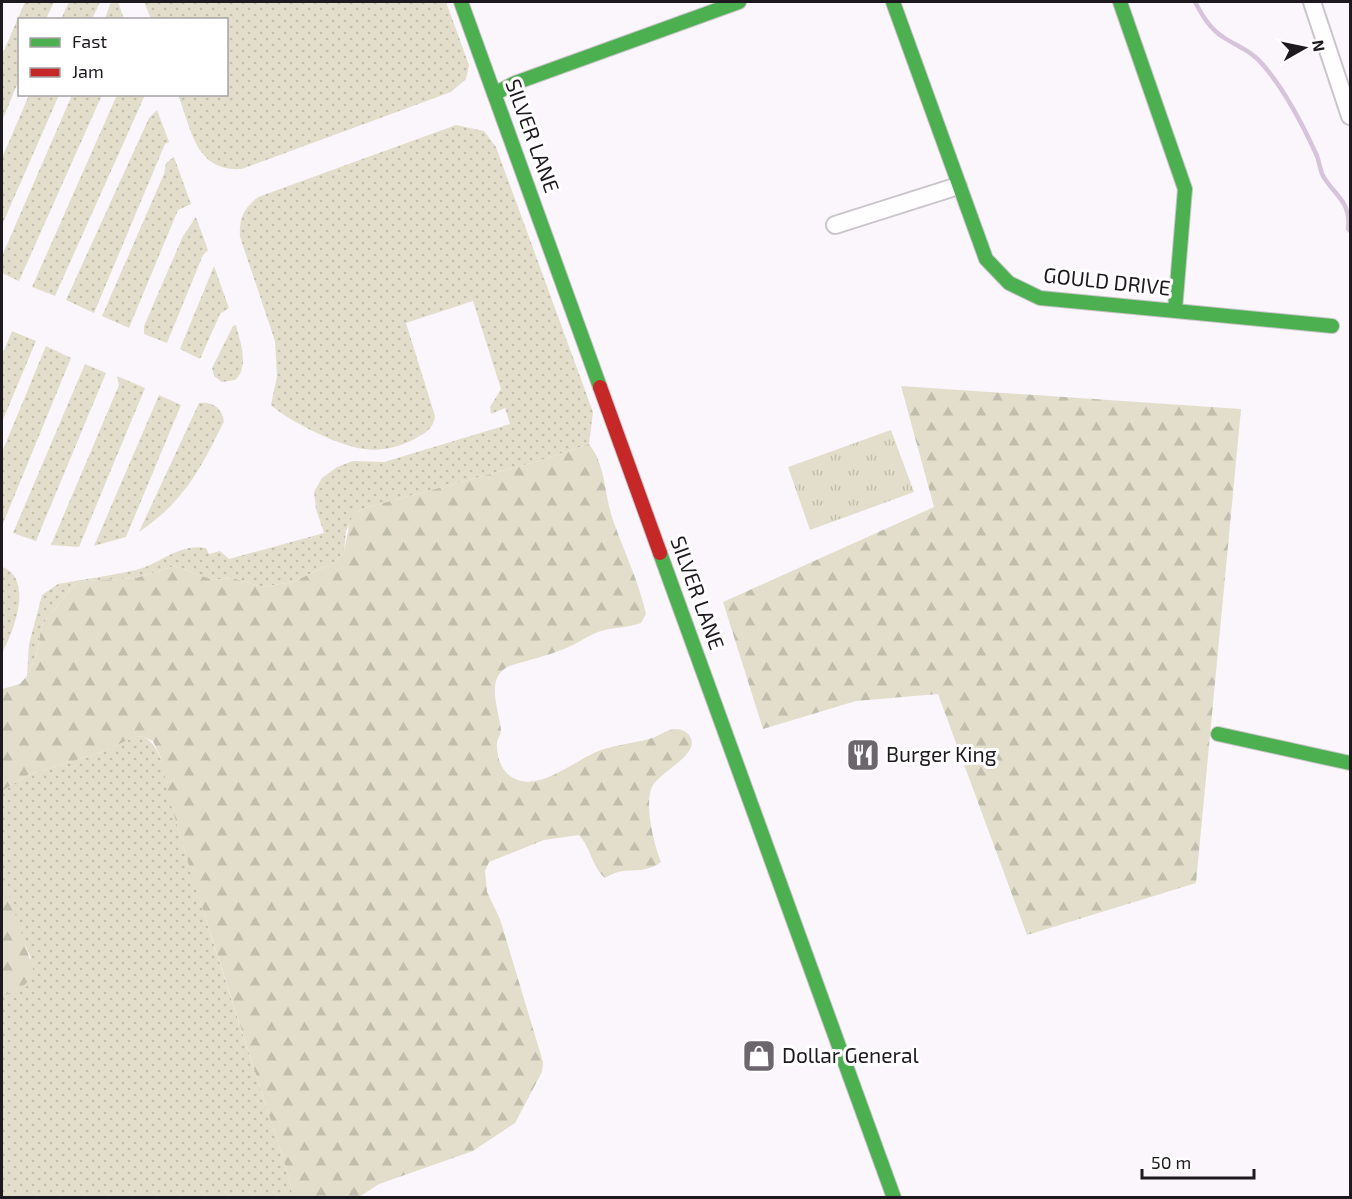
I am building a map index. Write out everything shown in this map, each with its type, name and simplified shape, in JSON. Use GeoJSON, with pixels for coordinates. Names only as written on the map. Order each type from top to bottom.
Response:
{"type":"FeatureCollection","features":[{"type":"Feature","properties":{"kind":"main road","name":"SILVER LANE"},"geometry":{"type":"LineString","coordinates":[[461,2],[894,1197]]}},
{"type":"Feature","properties":{"kind":"main road"},"geometry":{"type":"LineString","coordinates":[[495,94],[515,83],[739,2]]}},
{"type":"Feature","properties":{"kind":"main road","name":"GOULD DRIVE"},"geometry":{"type":"LineString","coordinates":[[893,2],[986,259],[1002,280],[1023,292],[1040,298],[1332,326]]}},
{"type":"Feature","properties":{"kind":"main road"},"geometry":{"type":"LineString","coordinates":[[1120,2],[1185,189],[1184,226],[1175,310]]}},
{"type":"Feature","properties":{"kind":"main road"},"geometry":{"type":"LineString","coordinates":[[1218,734],[1350,763]]}},
{"type":"Feature","properties":{"kind":"street"},"geometry":{"type":"LineString","coordinates":[[1312,2],[1350,116]]}},
{"type":"Feature","properties":{"kind":"street"},"geometry":{"type":"LineString","coordinates":[[834,225],[958,186]]}},
{"type":"Feature","properties":{"kind":"green space"},"geometry":{"type":"Polygon","coordinates":[[[25,2],[54,2],[46,18],[18,18],[25,2]]]}},
{"type":"Feature","properties":{"kind":"green space"},"geometry":{"type":"Polygon","coordinates":[[[69,2],[100,2],[92,18],[61,18],[69,2]]]}},
{"type":"Feature","properties":{"kind":"green space"},"geometry":{"type":"Polygon","coordinates":[[[118,2],[124,18],[105,18],[110,4],[118,2]]]}},
{"type":"Feature","properties":{"kind":"green space"},"geometry":{"type":"Polygon","coordinates":[[[144,2],[446,2],[469,65],[466,79],[451,92],[242,169],[226,168],[214,164],[198,146],[178,96],[228,96],[228,18],[151,18],[144,2]]]}},
{"type":"Feature","properties":{"kind":"green space"},"geometry":{"type":"Polygon","coordinates":[[[18,18],[18,82],[2,121],[2,55],[18,18]]]}},
{"type":"Feature","properties":{"kind":"green space"},"geometry":{"type":"Polygon","coordinates":[[[29,96],[59,96],[2,225],[2,158],[29,96]]]}},
{"type":"Feature","properties":{"kind":"green space"},"geometry":{"type":"Polygon","coordinates":[[[72,96],[102,96],[19,281],[2,273],[2,256],[72,96]]]}},
{"type":"Feature","properties":{"kind":"green space"},"geometry":{"type":"Polygon","coordinates":[[[117,96],[145,96],[55,296],[32,287],[117,96]]]}},
{"type":"Feature","properties":{"kind":"green space"},"geometry":{"type":"Polygon","coordinates":[[[157,110],[169,142],[165,144],[94,313],[66,300],[149,118],[157,110]]]}},
{"type":"Feature","properties":{"kind":"green space"},"geometry":{"type":"Polygon","coordinates":[[[456,125],[484,131],[496,147],[593,412],[589,444],[539,461],[356,512],[346,531],[344,552],[337,561],[293,582],[262,587],[233,578],[213,580],[175,566],[136,578],[85,581],[75,584],[42,625],[36,656],[27,676],[29,644],[42,595],[58,584],[136,570],[187,548],[206,548],[209,554],[220,551],[229,559],[324,533],[316,509],[314,492],[322,478],[337,467],[353,461],[384,462],[510,424],[505,408],[491,414],[490,407],[501,389],[473,301],[406,323],[435,416],[430,429],[418,437],[392,448],[364,449],[329,438],[302,426],[279,412],[271,405],[277,376],[275,341],[240,237],[243,214],[258,197],[456,125]]]}},
{"type":"Feature","properties":{"kind":"green space"},"geometry":{"type":"Polygon","coordinates":[[[174,157],[191,204],[178,210],[129,328],[102,316],[164,174],[166,163],[174,157]]]}},
{"type":"Feature","properties":{"kind":"green space"},"geometry":{"type":"Polygon","coordinates":[[[196,217],[208,250],[203,255],[167,343],[144,334],[144,326],[183,236],[196,217]]]}},
{"type":"Feature","properties":{"kind":"green space"},"geometry":{"type":"Polygon","coordinates":[[[214,266],[229,308],[220,314],[200,359],[180,349],[214,266]]]}},
{"type":"Feature","properties":{"kind":"green space"},"geometry":{"type":"Polygon","coordinates":[[[236,325],[243,354],[242,368],[235,380],[222,382],[214,376],[212,368],[233,326],[236,325]]]}},
{"type":"Feature","properties":{"kind":"green space"},"geometry":{"type":"Polygon","coordinates":[[[12,331],[36,341],[2,422],[2,355],[12,331]]]}},
{"type":"Feature","properties":{"kind":"green space"},"geometry":{"type":"Polygon","coordinates":[[[46,346],[71,358],[2,526],[2,452],[46,346]]]}},
{"type":"Feature","properties":{"kind":"green space"},"geometry":{"type":"Polygon","coordinates":[[[85,364],[106,373],[36,541],[13,533],[85,364]]]}},
{"type":"Feature","properties":{"kind":"green space"},"geometry":{"type":"Polygon","coordinates":[[[117,376],[145,388],[79,547],[51,545],[119,385],[117,376]]]}},
{"type":"Feature","properties":{"kind":"green space"},"geometry":{"type":"Polygon","coordinates":[[[901,386],[1241,409],[1196,883],[1027,935],[938,694],[856,701],[763,729],[723,602],[934,507],[901,386]]]}},
{"type":"Feature","properties":{"kind":"green space"},"geometry":{"type":"Polygon","coordinates":[[[159,395],[181,405],[126,537],[94,546],[159,395]]]}},
{"type":"Feature","properties":{"kind":"green space"},"geometry":{"type":"Polygon","coordinates":[[[199,403],[216,406],[224,421],[208,454],[190,483],[168,509],[139,532],[199,403]]]}},
{"type":"Feature","properties":{"kind":"green space"},"geometry":{"type":"Polygon","coordinates":[[[891,430],[914,492],[810,530],[788,467],[891,430]]]}},
{"type":"Feature","properties":{"kind":"green space"},"geometry":{"type":"Polygon","coordinates":[[[589,444],[599,462],[611,513],[636,579],[646,614],[641,623],[601,631],[564,649],[503,670],[495,684],[501,730],[497,742],[499,761],[510,776],[530,782],[551,776],[601,750],[649,739],[672,729],[679,729],[687,733],[692,740],[687,754],[656,781],[650,794],[651,824],[661,862],[647,869],[620,872],[605,878],[579,835],[544,840],[489,862],[485,871],[487,892],[500,919],[543,1062],[542,1072],[515,1123],[473,1151],[379,1184],[359,1197],[293,1197],[288,1174],[193,879],[169,798],[161,758],[153,741],[143,736],[134,737],[105,751],[28,775],[2,791],[2,689],[20,684],[27,676],[36,656],[42,625],[75,584],[84,581],[136,578],[175,566],[213,580],[233,578],[262,587],[293,582],[337,561],[344,552],[350,521],[356,512],[539,461],[589,444]]]}},
{"type":"Feature","properties":{"kind":"green space"},"geometry":{"type":"Polygon","coordinates":[[[2,567],[12,573],[19,594],[16,620],[2,653],[2,567]]]}},
{"type":"Feature","properties":{"kind":"green space"},"geometry":{"type":"Polygon","coordinates":[[[143,736],[151,742],[162,761],[188,863],[288,1174],[293,1197],[2,1197],[2,997],[31,958],[18,928],[2,873],[2,791],[28,775],[105,751],[134,737],[143,736]]]}},
{"type":"Feature","properties":{"kind":"green space"},"geometry":{"type":"Polygon","coordinates":[[[2,873],[33,969],[29,981],[2,997],[2,873]]]}},
{"type":"Feature","properties":{"kind":"waterway"},"geometry":{"type":"LineString","coordinates":[[1195,2],[1214,30],[1255,57],[1280,87],[1306,133],[1317,156],[1322,174],[1344,205],[1350,231]]}},
{"type":"Feature","properties":{"kind":"traffic: fast"},"geometry":{"type":"LineString","coordinates":[[461,2],[600,387]]}},
{"type":"Feature","properties":{"kind":"traffic: fast"},"geometry":{"type":"LineString","coordinates":[[494,94],[515,83],[739,2]]}},
{"type":"Feature","properties":{"kind":"traffic: fast"},"geometry":{"type":"LineString","coordinates":[[893,2],[986,259],[1009,283],[1040,298],[1332,326]]}},
{"type":"Feature","properties":{"kind":"traffic: fast"},"geometry":{"type":"LineString","coordinates":[[1120,2],[1185,189],[1175,310]]}},
{"type":"Feature","properties":{"kind":"traffic: fast"},"geometry":{"type":"LineString","coordinates":[[660,553],[894,1198]]}},
{"type":"Feature","properties":{"kind":"traffic: fast"},"geometry":{"type":"LineString","coordinates":[[1218,734],[1350,763]]}},
{"type":"Feature","properties":{"kind":"traffic: jam"},"geometry":{"type":"LineString","coordinates":[[600,387],[660,553]]}},
{"type":"Feature","properties":{"kind":"place","name":"Burger King"},"geometry":{"type":"Point","coordinates":[863,755]}},
{"type":"Feature","properties":{"kind":"place","name":"Dollar General"},"geometry":{"type":"Point","coordinates":[759,1056]}}]}
